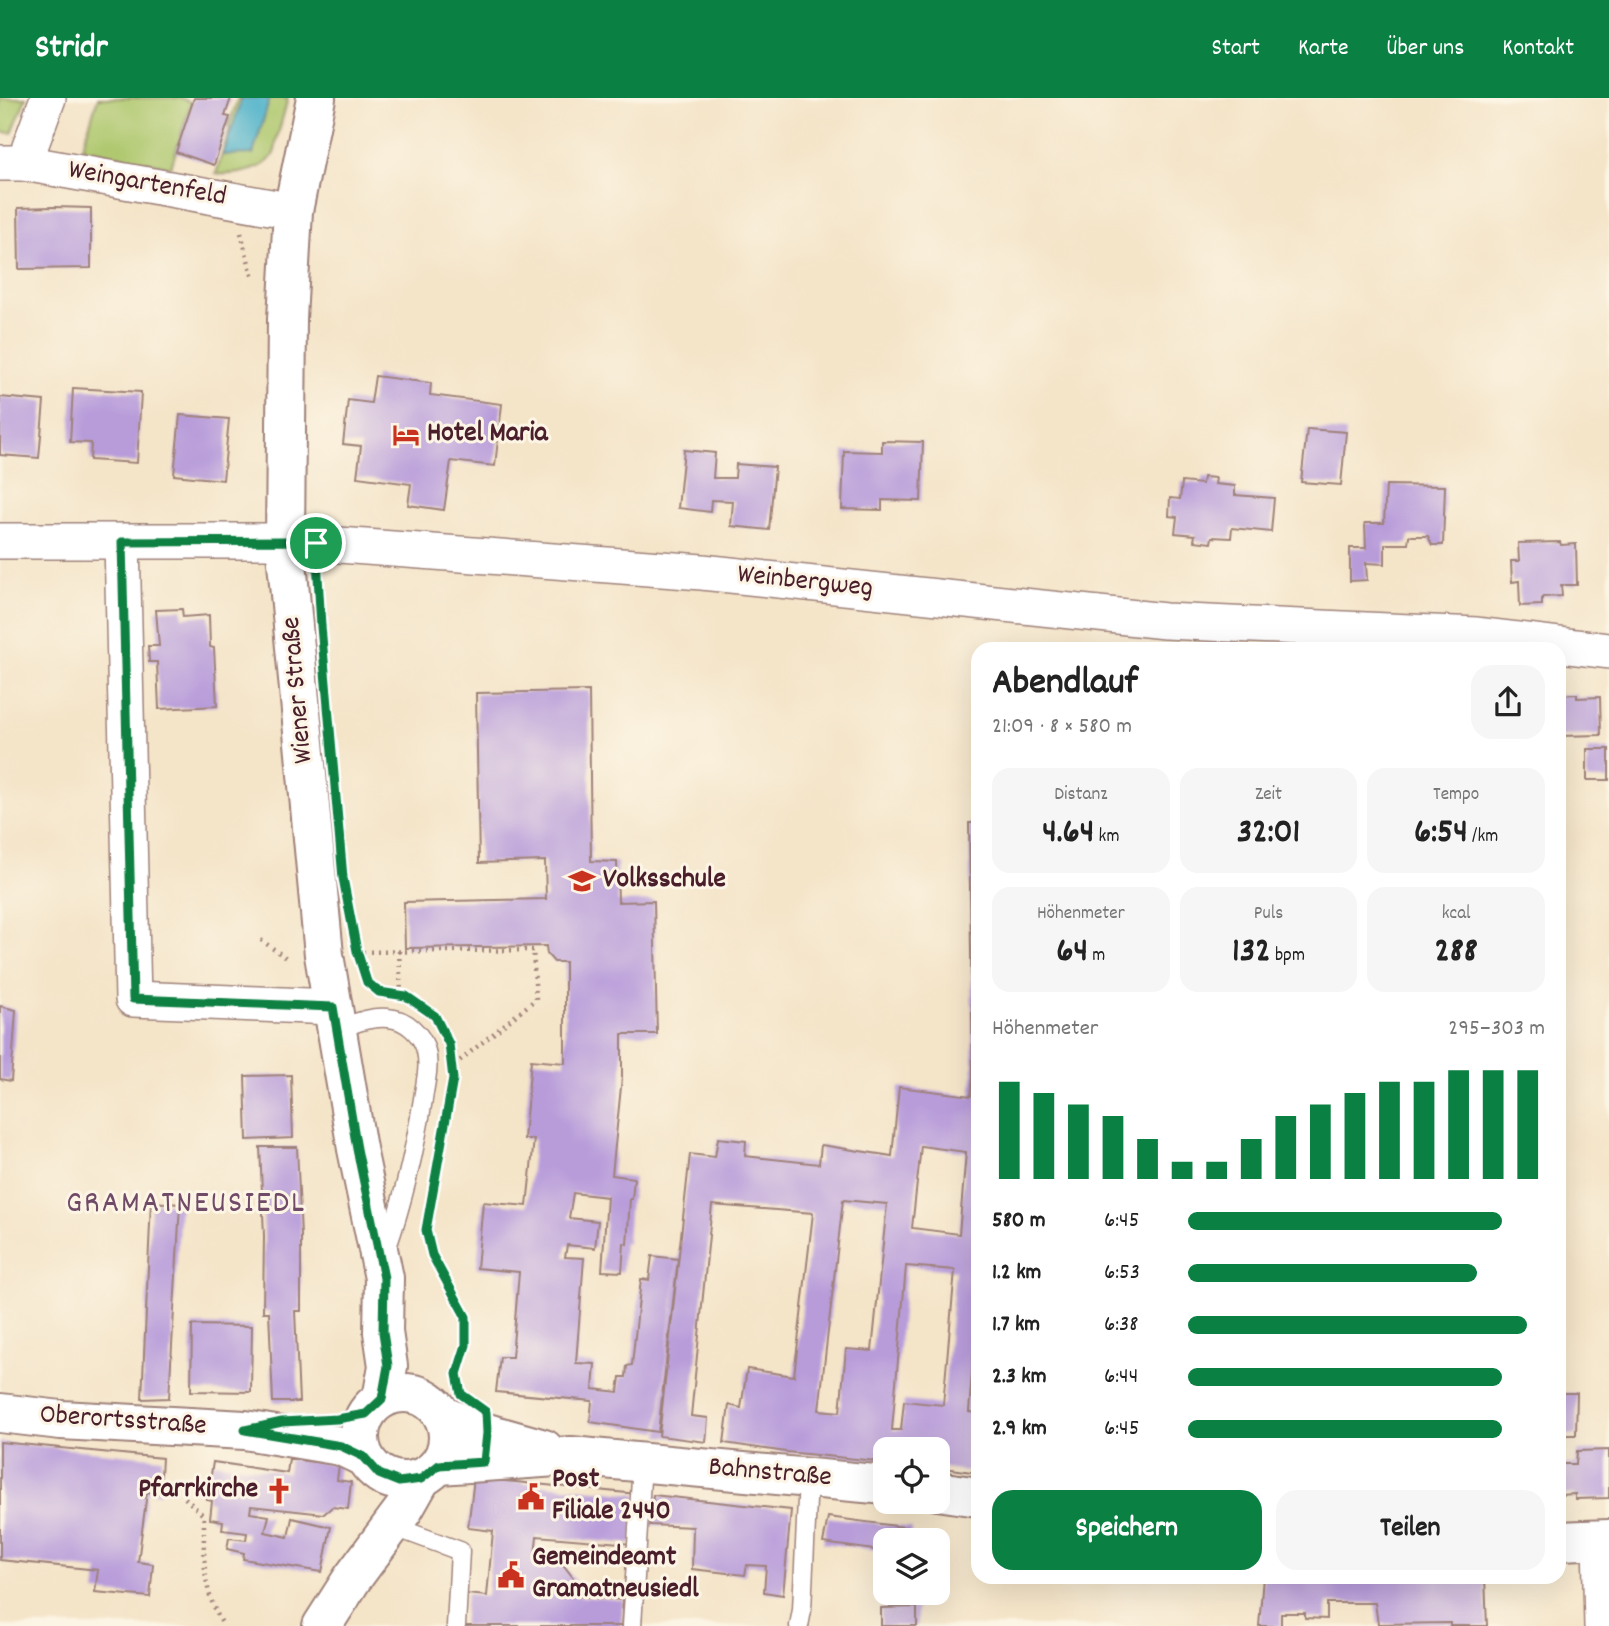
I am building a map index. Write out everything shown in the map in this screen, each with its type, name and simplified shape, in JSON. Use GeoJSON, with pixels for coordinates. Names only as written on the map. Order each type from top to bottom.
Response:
{"type":"FeatureCollection","features":[{"type":"Feature","properties":{"kind":"main road","name":"Wiener Straße"},"geometry":{"type":"LineString","coordinates":[[316,98],[293,211],[287,319],[285,541],[317,895],[335,1018],[357,1149],[383,1271],[403,1328],[414,1403]]}},
{"type":"Feature","properties":{"kind":"main road","name":"Oberortsstraße"},"geometry":{"type":"LineString","coordinates":[[245,1430],[282,1422],[337,1419],[414,1403]]}},
{"type":"Feature","properties":{"kind":"main road","name":"Bahnstraße"},"geometry":{"type":"LineString","coordinates":[[414,1403],[487,1433],[571,1457]]}},
{"type":"Feature","properties":{"kind":"main road"},"geometry":{"type":"LineString","coordinates":[[322,1626],[352,1579],[448,1446],[449,1435],[414,1403],[359,1436],[371,1466],[376,1499],[352,1579]]}},
{"type":"Feature","properties":{"kind":"main road","name":"Oberortsstraße"},"geometry":{"type":"LineString","coordinates":[[0,1413],[61,1420],[245,1430],[341,1446],[371,1466]]}},
{"type":"Feature","properties":{"kind":"main road","name":"Bahnstraße"},"geometry":{"type":"LineString","coordinates":[[430,1472],[571,1457],[873,1484]]}},
{"type":"Feature","properties":{"kind":"main road"},"geometry":{"type":"LineString","coordinates":[[371,1466],[399,1482],[430,1472]]}},
{"type":"Feature","properties":{"kind":"main road"},"geometry":{"type":"LineString","coordinates":[[950,1493],[971,1496]]}},
{"type":"Feature","properties":{"kind":"main road"},"geometry":{"type":"LineString","coordinates":[[1566,1541],[1605,1540]]}},
{"type":"Feature","properties":{"kind":"street"},"geometry":{"type":"LineString","coordinates":[[12,163],[48,98]]}},
{"type":"Feature","properties":{"kind":"street","name":"Weingartenfeld"},"geometry":{"type":"LineString","coordinates":[[12,163],[293,211]]}},
{"type":"Feature","properties":{"kind":"street","name":"Weinbergweg"},"geometry":{"type":"LineString","coordinates":[[0,541],[285,541],[702,572],[1165,621],[1478,642]]}},
{"type":"Feature","properties":{"kind":"street"},"geometry":{"type":"LineString","coordinates":[[122,542],[133,999],[335,1018]]}},
{"type":"Feature","properties":{"kind":"street","name":"Weinbergweg"},"geometry":{"type":"LineString","coordinates":[[1566,648],[1609,651]]}},
{"type":"Feature","properties":{"kind":"street"},"geometry":{"type":"LineString","coordinates":[[1602,1626],[1605,1540]]}},
{"type":"Feature","properties":{"kind":"lane"},"geometry":{"type":"LineString","coordinates":[[335,1018],[388,1018],[413,1028],[426,1050],[428,1068],[420,1120],[383,1271]]}},
{"type":"Feature","properties":{"kind":"lane"},"geometry":{"type":"LineString","coordinates":[[632,1626],[642,1463]]}},
{"type":"Feature","properties":{"kind":"lane"},"geometry":{"type":"LineString","coordinates":[[799,1626],[808,1478]]}},
{"type":"Feature","properties":{"kind":"lane"},"geometry":{"type":"LineString","coordinates":[[392,1527],[460,1551],[456,1626]]}},
{"type":"Feature","properties":{"kind":"path"},"geometry":{"type":"LineString","coordinates":[[224,198],[241,231],[256,290]]}},
{"type":"Feature","properties":{"kind":"path"},"geometry":{"type":"LineString","coordinates":[[354,939],[360,962]]}},
{"type":"Feature","properties":{"kind":"path"},"geometry":{"type":"LineString","coordinates":[[261,940],[291,961],[300,958]]}},
{"type":"Feature","properties":{"kind":"path"},"geometry":{"type":"LineString","coordinates":[[357,951],[533,950],[536,999],[452,1067]]}},
{"type":"Feature","properties":{"kind":"path"},"geometry":{"type":"LineString","coordinates":[[364,972],[367,982],[379,992],[404,995],[399,951]]}},
{"type":"Feature","properties":{"kind":"path"},"geometry":{"type":"LineString","coordinates":[[451,1055],[453,1079]]}},
{"type":"Feature","properties":{"kind":"path"},"geometry":{"type":"LineString","coordinates":[[414,1403],[457,1374],[466,1345],[466,1317],[432,1255],[426,1230],[436,1168]]}},
{"type":"Feature","properties":{"kind":"path"},"geometry":{"type":"LineString","coordinates":[[186,1498],[204,1516],[205,1583],[214,1610],[224,1626]]}},
{"type":"Feature","properties":{"kind":"green space"},"geometry":{"type":"Polygon","coordinates":[[[0,98],[26,98],[12,133],[0,132],[0,98]]]}},
{"type":"Feature","properties":{"kind":"green space"},"geometry":{"type":"Polygon","coordinates":[[[98,98],[181,98],[191,102],[171,167],[82,148],[98,98]]]}},
{"type":"Feature","properties":{"kind":"green space"},"geometry":{"type":"Polygon","coordinates":[[[238,98],[288,98],[275,152],[263,165],[254,169],[234,174],[216,174],[230,128],[228,126],[238,98]]]}},
{"type":"Feature","properties":{"kind":"water"},"geometry":{"type":"Polygon","coordinates":[[[242,98],[270,98],[253,154],[223,155],[242,98]]]}},
{"type":"Feature","properties":{"kind":"building"},"geometry":{"type":"Polygon","coordinates":[[[194,98],[231,98],[225,116],[230,117],[214,165],[176,152],[194,98]]]}},
{"type":"Feature","properties":{"kind":"building"},"geometry":{"type":"Polygon","coordinates":[[[18,208],[91,208],[91,268],[19,269],[18,208]]]}},
{"type":"Feature","properties":{"kind":"building"},"geometry":{"type":"Polygon","coordinates":[[[375,376],[431,383],[430,395],[502,404],[495,466],[451,461],[444,510],[408,505],[411,484],[357,477],[361,446],[343,444],[348,400],[371,403],[375,376]]]}},
{"type":"Feature","properties":{"kind":"building"},"geometry":{"type":"Polygon","coordinates":[[[73,388],[141,392],[137,463],[90,460],[91,443],[70,442],[73,388]]]}},
{"type":"Feature","properties":{"kind":"building"},"geometry":{"type":"Polygon","coordinates":[[[0,397],[44,401],[39,458],[0,455],[0,397]]]}},
{"type":"Feature","properties":{"kind":"building"},"geometry":{"type":"Polygon","coordinates":[[[180,415],[229,419],[223,480],[174,475],[180,415]]]}},
{"type":"Feature","properties":{"kind":"building"},"geometry":{"type":"Polygon","coordinates":[[[1307,429],[1346,432],[1341,485],[1301,482],[1307,429]]]}},
{"type":"Feature","properties":{"kind":"building"},"geometry":{"type":"Polygon","coordinates":[[[882,441],[923,442],[921,501],[882,500],[882,510],[842,509],[844,451],[882,452],[882,441]]]}},
{"type":"Feature","properties":{"kind":"building"},"geometry":{"type":"Polygon","coordinates":[[[684,450],[715,453],[713,478],[735,478],[736,464],[775,467],[769,530],[731,526],[733,501],[711,500],[710,512],[678,508],[684,450]]]}},
{"type":"Feature","properties":{"kind":"building"},"geometry":{"type":"Polygon","coordinates":[[[1203,477],[1216,478],[1215,484],[1235,486],[1235,495],[1274,498],[1271,532],[1232,528],[1231,538],[1212,537],[1211,543],[1194,541],[1195,535],[1175,533],[1177,517],[1169,516],[1170,498],[1180,499],[1182,482],[1202,484],[1203,477]]]}},
{"type":"Feature","properties":{"kind":"building"},"geometry":{"type":"Polygon","coordinates":[[[1386,485],[1445,486],[1443,545],[1432,545],[1428,536],[1409,536],[1408,544],[1385,544],[1385,564],[1366,563],[1367,580],[1350,581],[1350,548],[1366,548],[1365,523],[1384,523],[1386,485]]]}},
{"type":"Feature","properties":{"kind":"building"},"geometry":{"type":"Polygon","coordinates":[[[1560,542],[1561,545],[1576,544],[1577,585],[1561,585],[1562,596],[1542,597],[1542,605],[1520,606],[1519,581],[1512,582],[1511,561],[1519,561],[1518,543],[1560,542]]]}},
{"type":"Feature","properties":{"kind":"building"},"geometry":{"type":"Polygon","coordinates":[[[182,609],[183,617],[209,615],[217,706],[159,709],[157,662],[149,662],[148,646],[159,646],[156,610],[182,609]]]}},
{"type":"Feature","properties":{"kind":"building"},"geometry":{"type":"Polygon","coordinates":[[[589,691],[591,861],[617,862],[618,902],[654,901],[657,1034],[622,1034],[622,1077],[612,1175],[634,1178],[622,1272],[602,1271],[607,1197],[573,1193],[569,1218],[598,1221],[595,1248],[567,1245],[565,1257],[584,1258],[576,1363],[595,1364],[593,1389],[618,1392],[620,1377],[626,1377],[627,1366],[632,1365],[641,1279],[649,1280],[652,1256],[678,1259],[658,1432],[590,1422],[592,1401],[496,1392],[500,1357],[512,1357],[519,1272],[477,1268],[483,1202],[527,1206],[534,1139],[524,1139],[531,1060],[565,1063],[565,962],[554,962],[547,954],[546,946],[405,948],[404,902],[546,899],[545,861],[479,863],[476,693],[589,691]]]}},
{"type":"Feature","properties":{"kind":"building"},"geometry":{"type":"Polygon","coordinates":[[[1577,694],[1577,698],[1600,697],[1601,735],[1566,736],[1566,695],[1577,694]]]}},
{"type":"Feature","properties":{"kind":"building"},"geometry":{"type":"Polygon","coordinates":[[[1587,749],[1609,749],[1609,780],[1587,780],[1587,749]]]}},
{"type":"Feature","properties":{"kind":"building"},"geometry":{"type":"Polygon","coordinates":[[[969,823],[971,823],[971,950],[969,823]]]}},
{"type":"Feature","properties":{"kind":"building"},"geometry":{"type":"Polygon","coordinates":[[[0,1006],[16,1010],[11,1081],[0,1079],[0,1006]]]}},
{"type":"Feature","properties":{"kind":"building"},"geometry":{"type":"Polygon","coordinates":[[[291,1075],[293,1138],[247,1140],[245,1076],[291,1075]]]}},
{"type":"Feature","properties":{"kind":"building"},"geometry":{"type":"Polygon","coordinates":[[[899,1087],[971,1096],[971,1472],[950,1469],[950,1437],[873,1437],[873,1461],[724,1443],[729,1405],[741,1408],[747,1369],[794,1376],[813,1213],[712,1205],[691,1416],[708,1418],[706,1442],[659,1436],[690,1154],[715,1157],[718,1138],[746,1141],[745,1156],[819,1164],[821,1145],[892,1156],[899,1087]],[[921,1146],[912,1228],[959,1234],[966,1152],[921,1146]],[[843,1200],[819,1410],[840,1412],[846,1349],[872,1351],[887,1204],[843,1200]],[[906,1266],[892,1430],[901,1430],[904,1401],[943,1405],[955,1270],[906,1266]]]}},
{"type":"Feature","properties":{"kind":"building"},"geometry":{"type":"Polygon","coordinates":[[[260,1147],[297,1147],[301,1236],[301,1311],[295,1311],[299,1402],[273,1402],[269,1312],[263,1312],[264,1236],[260,1147]]]}},
{"type":"Feature","properties":{"kind":"building"},"geometry":{"type":"Polygon","coordinates":[[[151,1202],[180,1204],[169,1398],[142,1399],[151,1202]]]}},
{"type":"Feature","properties":{"kind":"building"},"geometry":{"type":"Polygon","coordinates":[[[192,1325],[252,1326],[251,1392],[191,1391],[192,1325]]]}},
{"type":"Feature","properties":{"kind":"building"},"geometry":{"type":"Polygon","coordinates":[[[1566,1393],[1577,1393],[1576,1435],[1566,1435],[1566,1393]]]}},
{"type":"Feature","properties":{"kind":"building"},"geometry":{"type":"Polygon","coordinates":[[[0,1442],[162,1458],[160,1493],[147,1492],[138,1562],[153,1564],[150,1597],[95,1592],[98,1570],[0,1560],[0,1442]]]}},
{"type":"Feature","properties":{"kind":"building"},"geometry":{"type":"Polygon","coordinates":[[[1609,1450],[1609,1498],[1575,1499],[1575,1494],[1566,1495],[1566,1464],[1576,1464],[1577,1451],[1609,1450]]]}},
{"type":"Feature","properties":{"kind":"building","name":"Pfarrkirche"},"geometry":{"type":"Polygon","coordinates":[[[289,1459],[339,1465],[337,1480],[351,1482],[348,1509],[332,1507],[324,1514],[251,1506],[250,1513],[269,1516],[265,1532],[288,1537],[292,1518],[331,1527],[322,1572],[243,1559],[244,1553],[227,1549],[229,1538],[246,1540],[247,1533],[222,1530],[223,1521],[210,1519],[212,1501],[207,1500],[213,1462],[287,1473],[289,1459]]]}},
{"type":"Feature","properties":{"kind":"building"},"geometry":{"type":"Polygon","coordinates":[[[474,1478],[637,1494],[632,1544],[537,1536],[535,1556],[558,1558],[578,1584],[577,1596],[623,1600],[621,1626],[463,1626],[466,1594],[487,1596],[493,1531],[468,1528],[474,1478]]]}},
{"type":"Feature","properties":{"kind":"building"},"geometry":{"type":"Polygon","coordinates":[[[653,1495],[791,1510],[783,1595],[764,1592],[766,1566],[747,1565],[745,1575],[692,1569],[693,1527],[650,1525],[653,1495]]]}},
{"type":"Feature","properties":{"kind":"building"},"geometry":{"type":"Polygon","coordinates":[[[828,1517],[912,1528],[873,1528],[873,1550],[823,1543],[828,1517]]]}},
{"type":"Feature","properties":{"kind":"building"},"geometry":{"type":"Polygon","coordinates":[[[1262,1584],[1485,1584],[1487,1626],[1450,1626],[1450,1623],[1378,1624],[1375,1603],[1327,1603],[1327,1619],[1305,1618],[1305,1613],[1281,1613],[1281,1626],[1259,1626],[1262,1584]]]}},
{"type":"Feature","properties":{"kind":"building"},"geometry":{"type":"Polygon","coordinates":[[[917,1607],[917,1626],[881,1626],[881,1608],[917,1607]]]}},
{"type":"Feature","properties":{"kind":"place","name":"Hotel Maria"},"geometry":{"type":"Point","coordinates":[406,435]}},
{"type":"Feature","properties":{"kind":"place","name":"Volksschule"},"geometry":{"type":"Point","coordinates":[582,881]}},
{"type":"Feature","properties":{"kind":"place","name":"Pfarrkirche"},"geometry":{"type":"Point","coordinates":[279,1491]}},
{"type":"Feature","properties":{"kind":"place","name":"Post Filiale 2440"},"geometry":{"type":"Point","coordinates":[531,1497]}},
{"type":"Feature","properties":{"kind":"place","name":"Gemeindeamt Gramatneusiedl"},"geometry":{"type":"Point","coordinates":[511,1575]}},
{"type":"Feature","properties":{"kind":"district","name":"GRAMATNEUSIEDL"},"geometry":{"type":"Point","coordinates":[186,1205]}},
{"type":"Feature","properties":{"kind":"route"},"geometry":{"type":"LineString","coordinates":[[122,542],[316,543],[343,878],[357,951],[367,982],[379,992],[406,996],[435,1016],[449,1044],[453,1079],[426,1230],[432,1255],[466,1317],[466,1345],[457,1374],[461,1394],[486,1412],[484,1462],[439,1465],[421,1479],[411,1481],[388,1479],[370,1466],[364,1457],[341,1446],[245,1430],[282,1422],[337,1419],[366,1414],[382,1399],[388,1366],[383,1332],[384,1278],[357,1149],[333,1007],[133,999],[122,542]]}}]}
